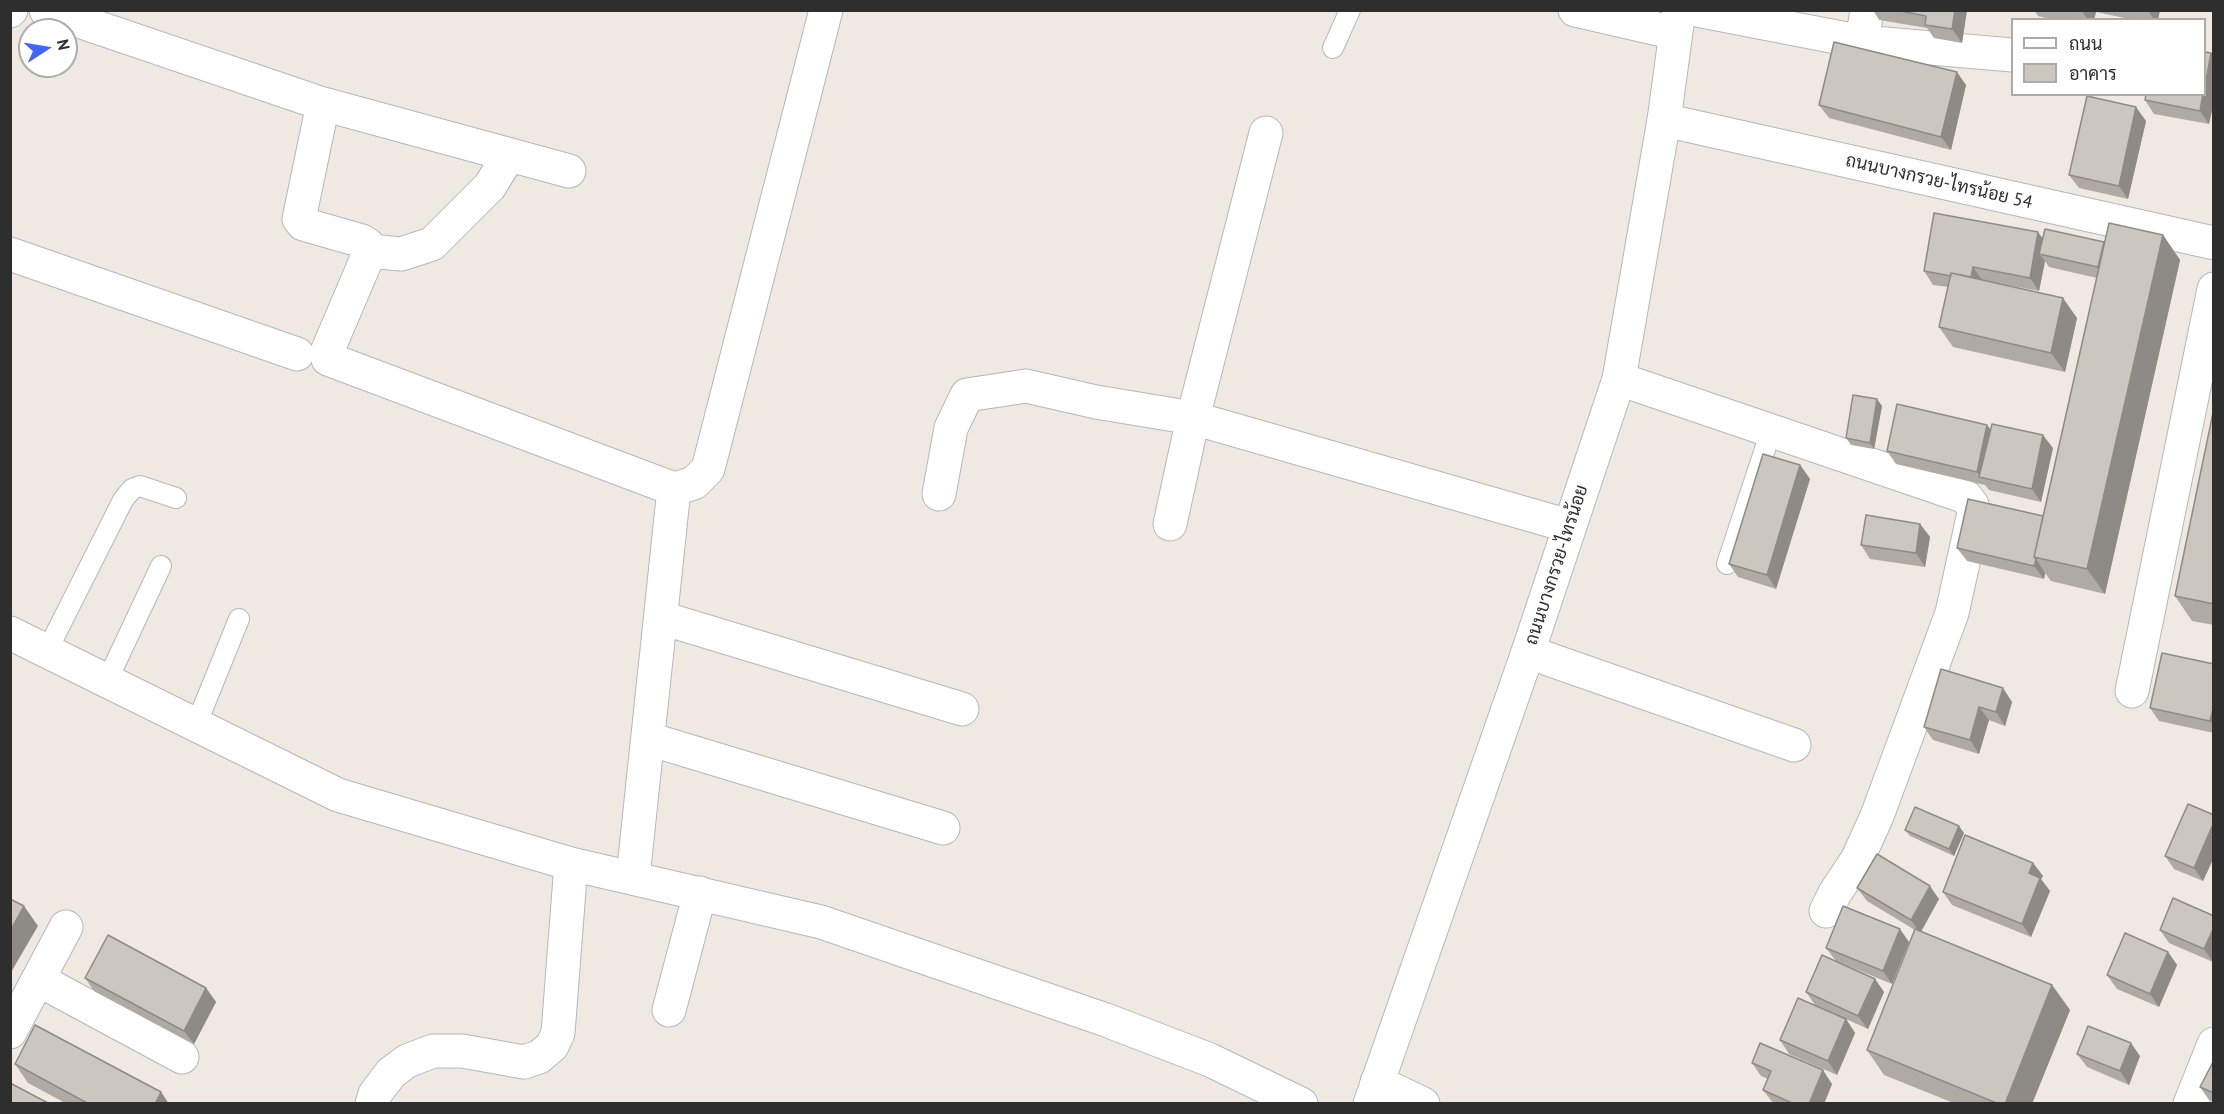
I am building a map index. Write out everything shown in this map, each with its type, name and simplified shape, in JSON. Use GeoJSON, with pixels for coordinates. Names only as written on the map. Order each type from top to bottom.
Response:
{"type":"FeatureCollection","features":[{"type":"Feature","properties":{"kind":"street"},"geometry":{"type":"LineString","coordinates":[[46,10],[323,104],[569,171]]}},
{"type":"Feature","properties":{"kind":"street"},"geometry":{"type":"LineString","coordinates":[[323,104],[299,219],[303,224],[362,241],[368,245],[370,250],[327,352],[331,362],[674,489],[694,483],[708,469],[826,10]]}},
{"type":"Feature","properties":{"kind":"street"},"geometry":{"type":"LineString","coordinates":[[1575,10],[1684,18],[1862,42],[2011,55]]}},
{"type":"Feature","properties":{"kind":"street"},"geometry":{"type":"LineString","coordinates":[[1862,42],[1867,10]]}},
{"type":"Feature","properties":{"kind":"street","name":"ถนนบางกรวย-ไทรน้อย"},"geometry":{"type":"LineString","coordinates":[[1374,1093],[1528,652],[1619,379],[1684,18]]}},
{"type":"Feature","properties":{"kind":"street","name":"ถนนบางกรวย-ไทรน้อย 54"},"geometry":{"type":"LineString","coordinates":[[1664,120],[2214,243]]}},
{"type":"Feature","properties":{"kind":"street"},"geometry":{"type":"LineString","coordinates":[[1170,524],[1193,418],[1266,133]]}},
{"type":"Feature","properties":{"kind":"street"},"geometry":{"type":"LineString","coordinates":[[370,250],[401,254],[432,244],[490,186],[509,155]]}},
{"type":"Feature","properties":{"kind":"street"},"geometry":{"type":"LineString","coordinates":[[10,254],[297,354]]}},
{"type":"Feature","properties":{"kind":"street"},"geometry":{"type":"LineString","coordinates":[[2132,691],[2214,289]]}},
{"type":"Feature","properties":{"kind":"street"},"geometry":{"type":"LineString","coordinates":[[1619,379],[1966,497],[1972,505],[1974,513],[1952,613],[1877,816],[1857,860],[1826,911]]}},
{"type":"Feature","properties":{"kind":"street"},"geometry":{"type":"LineString","coordinates":[[939,494],[951,428],[967,395],[1026,386],[1096,402],[1193,418],[1569,526]]}},
{"type":"Feature","properties":{"kind":"street"},"geometry":{"type":"LineString","coordinates":[[633,877],[674,489]]}},
{"type":"Feature","properties":{"kind":"street"},"geometry":{"type":"LineString","coordinates":[[662,618],[962,709]]}},
{"type":"Feature","properties":{"kind":"street"},"geometry":{"type":"LineString","coordinates":[[10,633],[338,795],[571,864],[821,922],[1107,1020],[1210,1060],[1301,1104]]}},
{"type":"Feature","properties":{"kind":"street"},"geometry":{"type":"LineString","coordinates":[[1528,652],[1794,744]]}},
{"type":"Feature","properties":{"kind":"street"},"geometry":{"type":"LineString","coordinates":[[649,739],[943,828]]}},
{"type":"Feature","properties":{"kind":"street"},"geometry":{"type":"LineString","coordinates":[[372,1104],[375,1094],[392,1073],[407,1061],[433,1051],[462,1051],[524,1062],[539,1057],[552,1046],[558,1033],[571,864]]}},
{"type":"Feature","properties":{"kind":"street"},"geometry":{"type":"LineString","coordinates":[[669,1010],[700,893]]}},
{"type":"Feature","properties":{"kind":"street"},"geometry":{"type":"LineString","coordinates":[[10,1032],[66,927]]}},
{"type":"Feature","properties":{"kind":"street"},"geometry":{"type":"LineString","coordinates":[[39,980],[182,1057]]}},
{"type":"Feature","properties":{"kind":"street"},"geometry":{"type":"LineString","coordinates":[[2190,1104],[2214,1044]]}},
{"type":"Feature","properties":{"kind":"street"},"geometry":{"type":"LineString","coordinates":[[1374,1093],[1423,1104]]}},
{"type":"Feature","properties":{"kind":"lane"},"geometry":{"type":"LineString","coordinates":[[1333,48],[1350,10]]}},
{"type":"Feature","properties":{"kind":"lane"},"geometry":{"type":"LineString","coordinates":[[1727,564],[1771,431]]}},
{"type":"Feature","properties":{"kind":"lane"},"geometry":{"type":"LineString","coordinates":[[47,651],[123,500],[132,489],[140,486],[176,498]]}},
{"type":"Feature","properties":{"kind":"lane"},"geometry":{"type":"LineString","coordinates":[[107,681],[161,566]]}},
{"type":"Feature","properties":{"kind":"lane"},"geometry":{"type":"LineString","coordinates":[[196,725],[239,619]]}},
{"type":"Feature","properties":{"kind":"building"},"geometry":{"type":"Polygon","coordinates":[[[1895,10],[1955,10],[1952,29],[1925,25],[1926,16],[1895,10]]]}},
{"type":"Feature","properties":{"kind":"building"},"geometry":{"type":"Polygon","coordinates":[[[1834,42],[1957,72],[1941,137],[1819,105],[1834,42]]]}},
{"type":"Feature","properties":{"kind":"building"},"geometry":{"type":"Polygon","coordinates":[[[2206,52],[2211,53],[2206,80],[2206,52]]]}},
{"type":"Feature","properties":{"kind":"building"},"geometry":{"type":"Polygon","coordinates":[[[2087,96],[2136,107],[2119,186],[2069,175],[2087,96]]]}},
{"type":"Feature","properties":{"kind":"building"},"geometry":{"type":"Polygon","coordinates":[[[2146,96],[2203,96],[2200,111],[2145,100],[2146,96]]]}},
{"type":"Feature","properties":{"kind":"building"},"geometry":{"type":"Polygon","coordinates":[[[1934,213],[2038,232],[2030,278],[1973,267],[1971,277],[1924,271],[1934,213]]]}},
{"type":"Feature","properties":{"kind":"building"},"geometry":{"type":"Polygon","coordinates":[[[2109,223],[2163,235],[2087,569],[2034,557],[2109,223]]]}},
{"type":"Feature","properties":{"kind":"building"},"geometry":{"type":"Polygon","coordinates":[[[2045,229],[2104,242],[2098,267],[2039,254],[2045,229]]]}},
{"type":"Feature","properties":{"kind":"building"},"geometry":{"type":"Polygon","coordinates":[[[1951,273],[2063,298],[2051,353],[1939,327],[1951,273]]]}},
{"type":"Feature","properties":{"kind":"building"},"geometry":{"type":"Polygon","coordinates":[[[1853,395],[1877,399],[1870,443],[1846,438],[1853,395]]]}},
{"type":"Feature","properties":{"kind":"building"},"geometry":{"type":"Polygon","coordinates":[[[1897,404],[1987,425],[1977,472],[1887,451],[1897,404]]]}},
{"type":"Feature","properties":{"kind":"building"},"geometry":{"type":"Polygon","coordinates":[[[2214,408],[2214,604],[2175,596],[2214,408]]]}},
{"type":"Feature","properties":{"kind":"building"},"geometry":{"type":"Polygon","coordinates":[[[1992,424],[2043,435],[2032,489],[1979,477],[1992,424]]]}},
{"type":"Feature","properties":{"kind":"building"},"geometry":{"type":"Polygon","coordinates":[[[1763,454],[1800,465],[1767,575],[1729,564],[1763,454]]]}},
{"type":"Feature","properties":{"kind":"building"},"geometry":{"type":"Polygon","coordinates":[[[1968,499],[2043,516],[2034,566],[1957,548],[1968,499]]]}},
{"type":"Feature","properties":{"kind":"building"},"geometry":{"type":"Polygon","coordinates":[[[1866,515],[1920,524],[1916,553],[1861,545],[1866,515]]]}},
{"type":"Feature","properties":{"kind":"building"},"geometry":{"type":"Polygon","coordinates":[[[2162,653],[2214,664],[2214,705],[2210,721],[2150,708],[2162,653]]]}},
{"type":"Feature","properties":{"kind":"building"},"geometry":{"type":"Polygon","coordinates":[[[1941,669],[2003,688],[1996,712],[1979,707],[1970,740],[1924,727],[1941,669]]]}},
{"type":"Feature","properties":{"kind":"building"},"geometry":{"type":"Polygon","coordinates":[[[2188,804],[2214,815],[2214,822],[2194,868],[2165,856],[2188,804]]]}},
{"type":"Feature","properties":{"kind":"building"},"geometry":{"type":"Polygon","coordinates":[[[1915,807],[1959,826],[1949,849],[1905,830],[1915,807]]]}},
{"type":"Feature","properties":{"kind":"building"},"geometry":{"type":"Polygon","coordinates":[[[1965,835],[2033,863],[2029,873],[2040,878],[2022,924],[1943,892],[1965,835]]]}},
{"type":"Feature","properties":{"kind":"building"},"geometry":{"type":"Polygon","coordinates":[[[1877,854],[1930,886],[1911,920],[1857,888],[1877,854]]]}},
{"type":"Feature","properties":{"kind":"building"},"geometry":{"type":"Polygon","coordinates":[[[2173,898],[2214,916],[2214,927],[2204,949],[2160,930],[2173,898]]]}},
{"type":"Feature","properties":{"kind":"building"},"geometry":{"type":"Polygon","coordinates":[[[10,899],[24,906],[10,931],[10,899]]]}},
{"type":"Feature","properties":{"kind":"building"},"geometry":{"type":"Polygon","coordinates":[[[1843,906],[1900,929],[1883,971],[1826,948],[1843,906]]]}},
{"type":"Feature","properties":{"kind":"building"},"geometry":{"type":"Polygon","coordinates":[[[1915,929],[2052,985],[2005,1104],[1999,1104],[1867,1050],[1915,929]]]}},
{"type":"Feature","properties":{"kind":"building"},"geometry":{"type":"Polygon","coordinates":[[[2125,933],[2168,952],[2150,994],[2107,975],[2125,933]]]}},
{"type":"Feature","properties":{"kind":"building"},"geometry":{"type":"Polygon","coordinates":[[[108,935],[206,988],[184,1031],[85,978],[108,935]]]}},
{"type":"Feature","properties":{"kind":"building"},"geometry":{"type":"Polygon","coordinates":[[[1822,955],[1875,979],[1858,1016],[1806,992],[1822,955]]]}},
{"type":"Feature","properties":{"kind":"building"},"geometry":{"type":"Polygon","coordinates":[[[1798,998],[1846,1019],[1828,1061],[1780,1040],[1798,998]]]}},
{"type":"Feature","properties":{"kind":"building"},"geometry":{"type":"Polygon","coordinates":[[[35,1025],[161,1092],[155,1104],[89,1104],[15,1064],[35,1025]]]}},
{"type":"Feature","properties":{"kind":"building"},"geometry":{"type":"Polygon","coordinates":[[[2088,1026],[2131,1043],[2120,1071],[2077,1054],[2088,1026]]]}},
{"type":"Feature","properties":{"kind":"building"},"geometry":{"type":"Polygon","coordinates":[[[1760,1043],[1823,1070],[1809,1104],[1794,1104],[1763,1090],[1771,1071],[1752,1063],[1760,1043]]]}},
{"type":"Feature","properties":{"kind":"building"},"geometry":{"type":"Polygon","coordinates":[[[2214,1060],[2214,1093],[2200,1087],[2214,1060]]]}},
{"type":"Feature","properties":{"kind":"building"},"geometry":{"type":"Polygon","coordinates":[[[10,1083],[50,1104],[10,1104],[10,1083]]]}}]}
